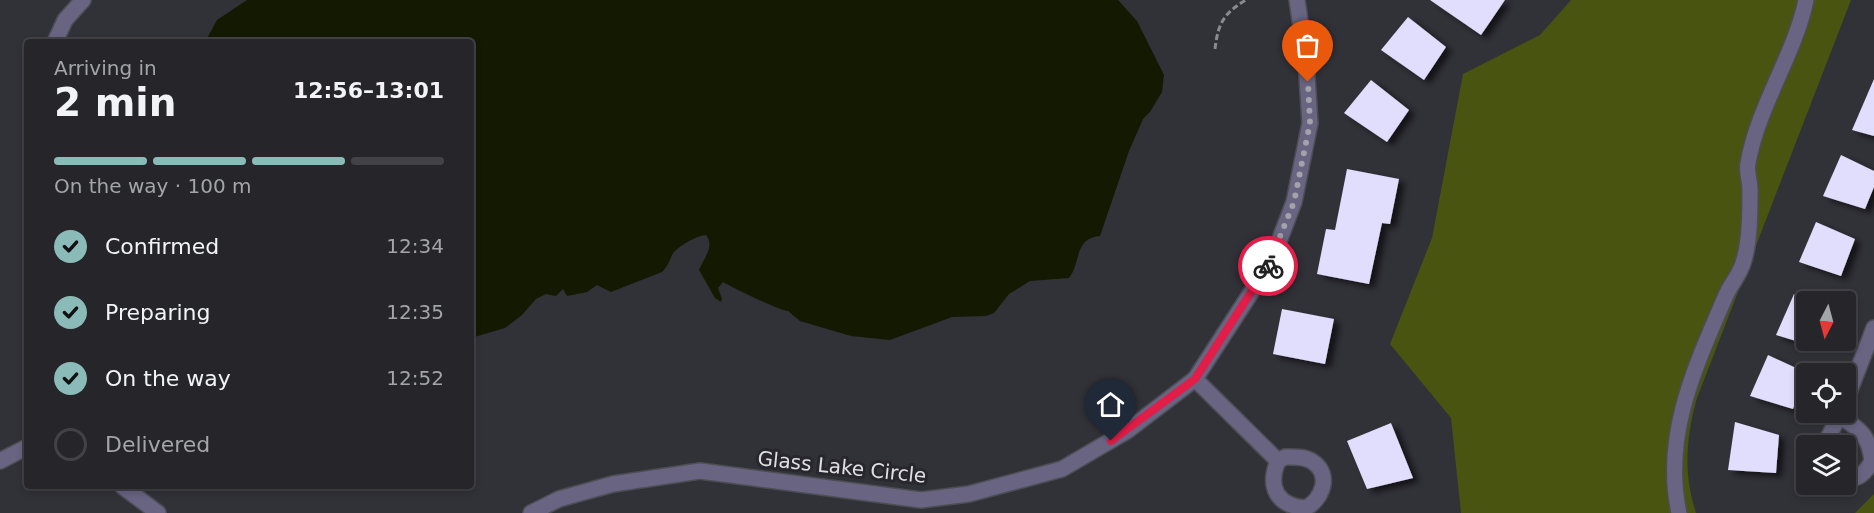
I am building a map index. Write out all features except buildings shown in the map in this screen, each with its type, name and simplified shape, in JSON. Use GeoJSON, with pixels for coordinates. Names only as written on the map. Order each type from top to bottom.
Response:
{"type":"FeatureCollection","features":[{"type":"Feature","properties":{"kind":"street"},"geometry":{"type":"LineString","coordinates":[[57,39],[64,20],[82,0]]}},
{"type":"Feature","properties":{"kind":"street","name":"Glass Lake Circle"},"geometry":{"type":"LineString","coordinates":[[531,513],[559,499],[613,484],[700,471],[921,500],[969,494],[1062,469],[1127,431],[1195,379],[1270,262],[1294,202],[1310,123],[1306,61],[1297,0]]}},
{"type":"Feature","properties":{"kind":"street"},"geometry":{"type":"LineString","coordinates":[[1679,513],[1673,457],[1677,427],[1687,388],[1727,293],[1744,262],[1750,189],[1747,165],[1779,71],[1801,23],[1806,0]]}},
{"type":"Feature","properties":{"kind":"street"},"geometry":{"type":"LineString","coordinates":[[1856,374],[1874,328]]}},
{"type":"Feature","properties":{"kind":"street"},"geometry":{"type":"LineString","coordinates":[[1195,379],[1278,461]]}},
{"type":"Feature","properties":{"kind":"street"},"geometry":{"type":"LineString","coordinates":[[1854,423],[1870,443],[1872,461],[1865,473],[1856,478]]}},
{"type":"Feature","properties":{"kind":"street"},"geometry":{"type":"LineString","coordinates":[[0,461],[24,449]]}},
{"type":"Feature","properties":{"kind":"street"},"geometry":{"type":"LineString","coordinates":[[126,489],[158,513]]}},
{"type":"Feature","properties":{"kind":"path"},"geometry":{"type":"LineString","coordinates":[[1215,49],[1217,30],[1222,18],[1246,0]]}},
{"type":"Feature","properties":{"kind":"green space"},"geometry":{"type":"Polygon","coordinates":[[[1571,0],[1851,0],[1697,398],[1688,441],[1689,484],[1696,513],[1461,513],[1451,418],[1390,344],[1432,238],[1463,74],[1540,35],[1571,0]]]}},
{"type":"Feature","properties":{"kind":"green space"},"geometry":{"type":"Polygon","coordinates":[[[1874,494],[1874,513],[1855,513],[1874,494]]]}},
{"type":"Feature","properties":{"kind":"shaded area"},"geometry":{"type":"Polygon","coordinates":[[[247,0],[1118,0],[1137,21],[1164,75],[1162,92],[1143,119],[1129,151],[1100,236],[1086,241],[1082,246],[1069,278],[1030,281],[1009,294],[994,313],[986,316],[952,317],[890,340],[851,336],[800,321],[788,311],[723,282],[718,288],[721,302],[715,298],[699,270],[709,248],[706,235],[693,239],[678,249],[662,272],[611,292],[597,285],[587,292],[567,296],[563,289],[556,296],[546,294],[536,299],[522,315],[505,328],[474,337],[474,39],[207,39],[217,20],[247,0]]]}},
{"type":"Feature","properties":{"kind":"way so far"},"geometry":{"type":"LineString","coordinates":[[1268,266],[1294,202],[1310,123],[1308,82]]}},
{"type":"Feature","properties":{"kind":"route"},"geometry":{"type":"LineString","coordinates":[[1111,441],[1195,379],[1268,266]]}}]}
